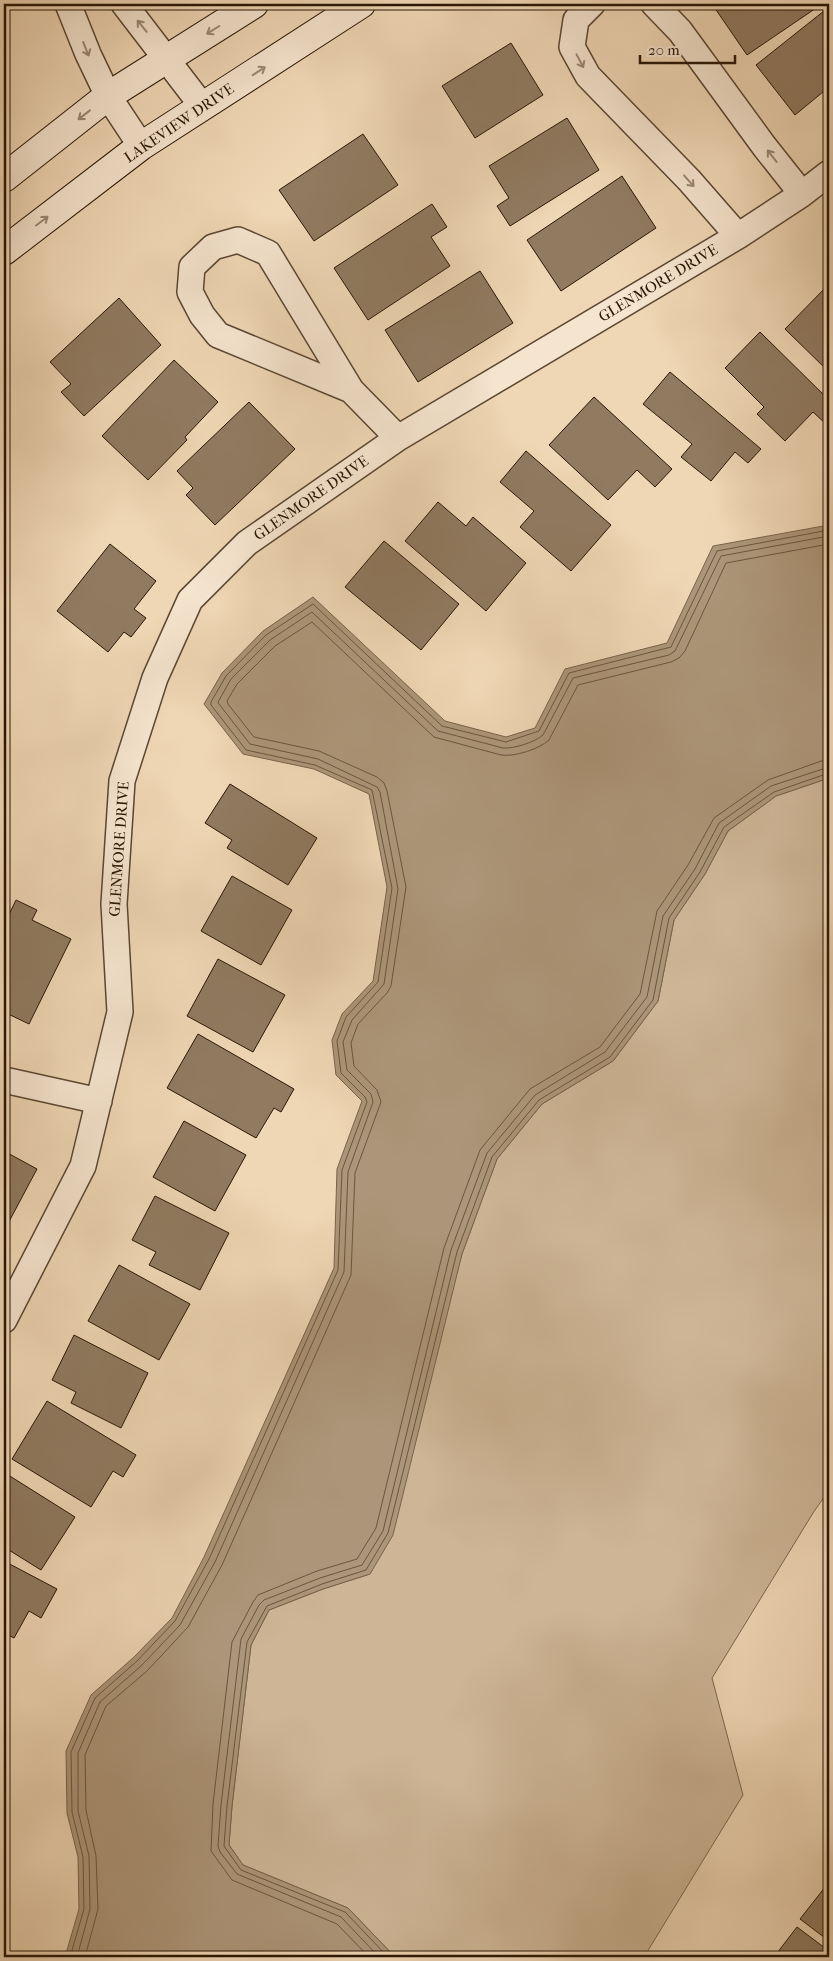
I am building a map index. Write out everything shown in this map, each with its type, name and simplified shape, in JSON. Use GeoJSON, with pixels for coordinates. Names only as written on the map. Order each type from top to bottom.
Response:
{"type":"FeatureCollection","features":[{"type":"Feature","properties":{"kind":"street"},"geometry":{"type":"LineString","coordinates":[[68,4],[88,54],[108,96],[141,146]]}},
{"type":"Feature","properties":{"kind":"street"},"geometry":{"type":"LineString","coordinates":[[124,4],[168,58],[203,107]]}},
{"type":"Feature","properties":{"kind":"street"},"geometry":{"type":"LineString","coordinates":[[4,178],[108,96],[254,4]]}},
{"type":"Feature","properties":{"kind":"street","name":"LAKEVIEW DRIVE"},"geometry":{"type":"LineString","coordinates":[[4,251],[141,146],[361,4]]}},
{"type":"Feature","properties":{"kind":"street"},"geometry":{"type":"LineString","coordinates":[[592,4],[576,20],[572,47],[588,76],[689,180],[738,236]]}},
{"type":"Feature","properties":{"kind":"street"},"geometry":{"type":"LineString","coordinates":[[654,4],[680,31],[802,194]]}},
{"type":"Feature","properties":{"kind":"street","name":"GLENMORE DRIVE"},"geometry":{"type":"LineString","coordinates":[[4,1320],[83,1166],[120,1012],[114,904],[122,781],[159,669],[190,600],[247,543],[398,438],[738,236],[802,194],[829,173]]}},
{"type":"Feature","properties":{"kind":"street"},"geometry":{"type":"LineString","coordinates":[[351,390],[218,334],[202,315],[190,292],[192,267],[213,247],[238,240],[268,253],[351,390],[398,438]]}},
{"type":"Feature","properties":{"kind":"street"},"geometry":{"type":"LineString","coordinates":[[4,1080],[99,1101]]}},
{"type":"Feature","properties":{"kind":"shaded area"},"geometry":{"type":"Polygon","coordinates":[[[829,778],[829,1490],[712,1678],[743,1795],[644,1957],[395,1957],[348,1908],[243,1865],[229,1845],[251,1645],[269,1610],[323,1589],[370,1574],[462,1254],[497,1159],[542,1104],[613,1061],[658,1001],[674,920],[705,874],[728,831],[776,796],[829,778]]]}},
{"type":"Feature","properties":{"kind":"water"},"geometry":{"type":"Polygon","coordinates":[[[829,525],[829,778],[776,796],[728,831],[705,874],[674,920],[658,1001],[613,1061],[542,1104],[497,1159],[462,1254],[393,1535],[370,1574],[323,1589],[269,1610],[251,1645],[229,1845],[243,1865],[348,1908],[395,1957],[65,1957],[79,1909],[78,1857],[67,1813],[66,1751],[91,1695],[134,1657],[172,1618],[204,1557],[334,1268],[337,1169],[362,1101],[336,1075],[332,1040],[342,1014],[373,981],[387,887],[369,794],[314,769],[243,754],[204,704],[222,673],[263,631],[313,597],[445,721],[506,737],[535,728],[565,669],[667,643],[713,546],[829,525]]]}},
{"type":"Feature","properties":{"kind":"building"},"geometry":{"type":"Polygon","coordinates":[[[712,4],[822,4],[747,55],[712,4]]]}},
{"type":"Feature","properties":{"kind":"building"},"geometry":{"type":"Polygon","coordinates":[[[829,7],[829,87],[795,115],[756,65],[829,7]]]}},
{"type":"Feature","properties":{"kind":"building"},"geometry":{"type":"Polygon","coordinates":[[[511,43],[543,95],[475,138],[442,86],[511,43]]]}},
{"type":"Feature","properties":{"kind":"building"},"geometry":{"type":"Polygon","coordinates":[[[567,118],[599,170],[510,226],[497,206],[509,198],[489,166],[567,118]]]}},
{"type":"Feature","properties":{"kind":"building"},"geometry":{"type":"Polygon","coordinates":[[[363,134],[398,185],[314,241],[279,190],[363,134]]]}},
{"type":"Feature","properties":{"kind":"building"},"geometry":{"type":"Polygon","coordinates":[[[622,176],[656,228],[561,291],[527,240],[622,176]]]}},
{"type":"Feature","properties":{"kind":"building"},"geometry":{"type":"Polygon","coordinates":[[[432,204],[447,227],[431,237],[450,266],[368,320],[334,268],[432,204]]]}},
{"type":"Feature","properties":{"kind":"building"},"geometry":{"type":"Polygon","coordinates":[[[480,271],[513,323],[418,382],[385,330],[480,271]]]}},
{"type":"Feature","properties":{"kind":"building"},"geometry":{"type":"Polygon","coordinates":[[[829,284],[829,372],[785,329],[829,284]]]}},
{"type":"Feature","properties":{"kind":"building"},"geometry":{"type":"Polygon","coordinates":[[[119,298],[161,345],[84,416],[61,392],[71,384],[50,362],[119,298]]]}},
{"type":"Feature","properties":{"kind":"building"},"geometry":{"type":"Polygon","coordinates":[[[760,332],[829,400],[829,422],[827,425],[813,412],[785,441],[757,414],[764,407],[725,368],[760,332]]]}},
{"type":"Feature","properties":{"kind":"building"},"geometry":{"type":"Polygon","coordinates":[[[174,360],[218,402],[185,437],[187,440],[148,480],[102,436],[174,360]]]}},
{"type":"Feature","properties":{"kind":"building"},"geometry":{"type":"Polygon","coordinates":[[[670,372],[761,449],[748,463],[735,452],[711,481],[681,457],[692,444],[643,404],[670,372]]]}},
{"type":"Feature","properties":{"kind":"building"},"geometry":{"type":"Polygon","coordinates":[[[594,397],[672,469],[655,487],[637,470],[608,500],[549,445],[594,397]]]}},
{"type":"Feature","properties":{"kind":"building"},"geometry":{"type":"Polygon","coordinates":[[[249,402],[295,449],[215,525],[186,495],[193,488],[177,471],[249,402]]]}},
{"type":"Feature","properties":{"kind":"building"},"geometry":{"type":"Polygon","coordinates":[[[526,451],[611,525],[571,571],[520,527],[534,511],[500,482],[526,451]]]}},
{"type":"Feature","properties":{"kind":"building"},"geometry":{"type":"Polygon","coordinates":[[[438,502],[466,526],[473,517],[526,563],[486,611],[405,541],[438,502]]]}},
{"type":"Feature","properties":{"kind":"building"},"geometry":{"type":"Polygon","coordinates":[[[384,541],[459,604],[421,650],[345,587],[384,541]]]}},
{"type":"Feature","properties":{"kind":"building"},"geometry":{"type":"Polygon","coordinates":[[[110,544],[156,581],[134,609],[146,618],[131,637],[124,632],[108,652],[57,611],[110,544]]]}},
{"type":"Feature","properties":{"kind":"building"},"geometry":{"type":"Polygon","coordinates":[[[230,784],[317,838],[288,885],[227,848],[232,840],[205,823],[230,784]]]}},
{"type":"Feature","properties":{"kind":"building"},"geometry":{"type":"Polygon","coordinates":[[[232,876],[292,910],[261,965],[201,931],[232,876]]]}},
{"type":"Feature","properties":{"kind":"building"},"geometry":{"type":"Polygon","coordinates":[[[16,900],[37,910],[32,920],[71,939],[29,1024],[4,1012],[4,925],[16,900]]]}},
{"type":"Feature","properties":{"kind":"building"},"geometry":{"type":"Polygon","coordinates":[[[218,959],[285,995],[253,1052],[187,1016],[218,959]]]}},
{"type":"Feature","properties":{"kind":"building"},"geometry":{"type":"Polygon","coordinates":[[[198,1034],[294,1089],[281,1112],[274,1108],[256,1138],[167,1088],[198,1034]]]}},
{"type":"Feature","properties":{"kind":"building"},"geometry":{"type":"Polygon","coordinates":[[[184,1121],[246,1155],[215,1211],[153,1177],[184,1121]]]}},
{"type":"Feature","properties":{"kind":"building"},"geometry":{"type":"Polygon","coordinates":[[[4,1151],[37,1169],[4,1231],[4,1151]]]}},
{"type":"Feature","properties":{"kind":"building"},"geometry":{"type":"Polygon","coordinates":[[[155,1196],[229,1233],[200,1290],[149,1265],[156,1252],[132,1240],[155,1196]]]}},
{"type":"Feature","properties":{"kind":"building"},"geometry":{"type":"Polygon","coordinates":[[[119,1265],[190,1304],[159,1360],[88,1321],[119,1265]]]}},
{"type":"Feature","properties":{"kind":"building"},"geometry":{"type":"Polygon","coordinates":[[[74,1335],[148,1373],[121,1428],[71,1403],[76,1392],[52,1380],[74,1335]]]}},
{"type":"Feature","properties":{"kind":"building"},"geometry":{"type":"Polygon","coordinates":[[[47,1401],[136,1455],[123,1477],[113,1471],[91,1507],[12,1459],[47,1401]]]}},
{"type":"Feature","properties":{"kind":"building"},"geometry":{"type":"Polygon","coordinates":[[[5,1473],[75,1517],[41,1570],[4,1547],[5,1473]]]}},
{"type":"Feature","properties":{"kind":"building"},"geometry":{"type":"Polygon","coordinates":[[[4,1561],[57,1589],[41,1618],[29,1611],[14,1638],[4,1633],[4,1561]]]}},
{"type":"Feature","properties":{"kind":"building"},"geometry":{"type":"Polygon","coordinates":[[[829,1882],[829,1941],[800,1919],[829,1882]]]}},
{"type":"Feature","properties":{"kind":"building"},"geometry":{"type":"Polygon","coordinates":[[[797,1927],[829,1951],[829,1957],[774,1957],[797,1927]]]}}]}
